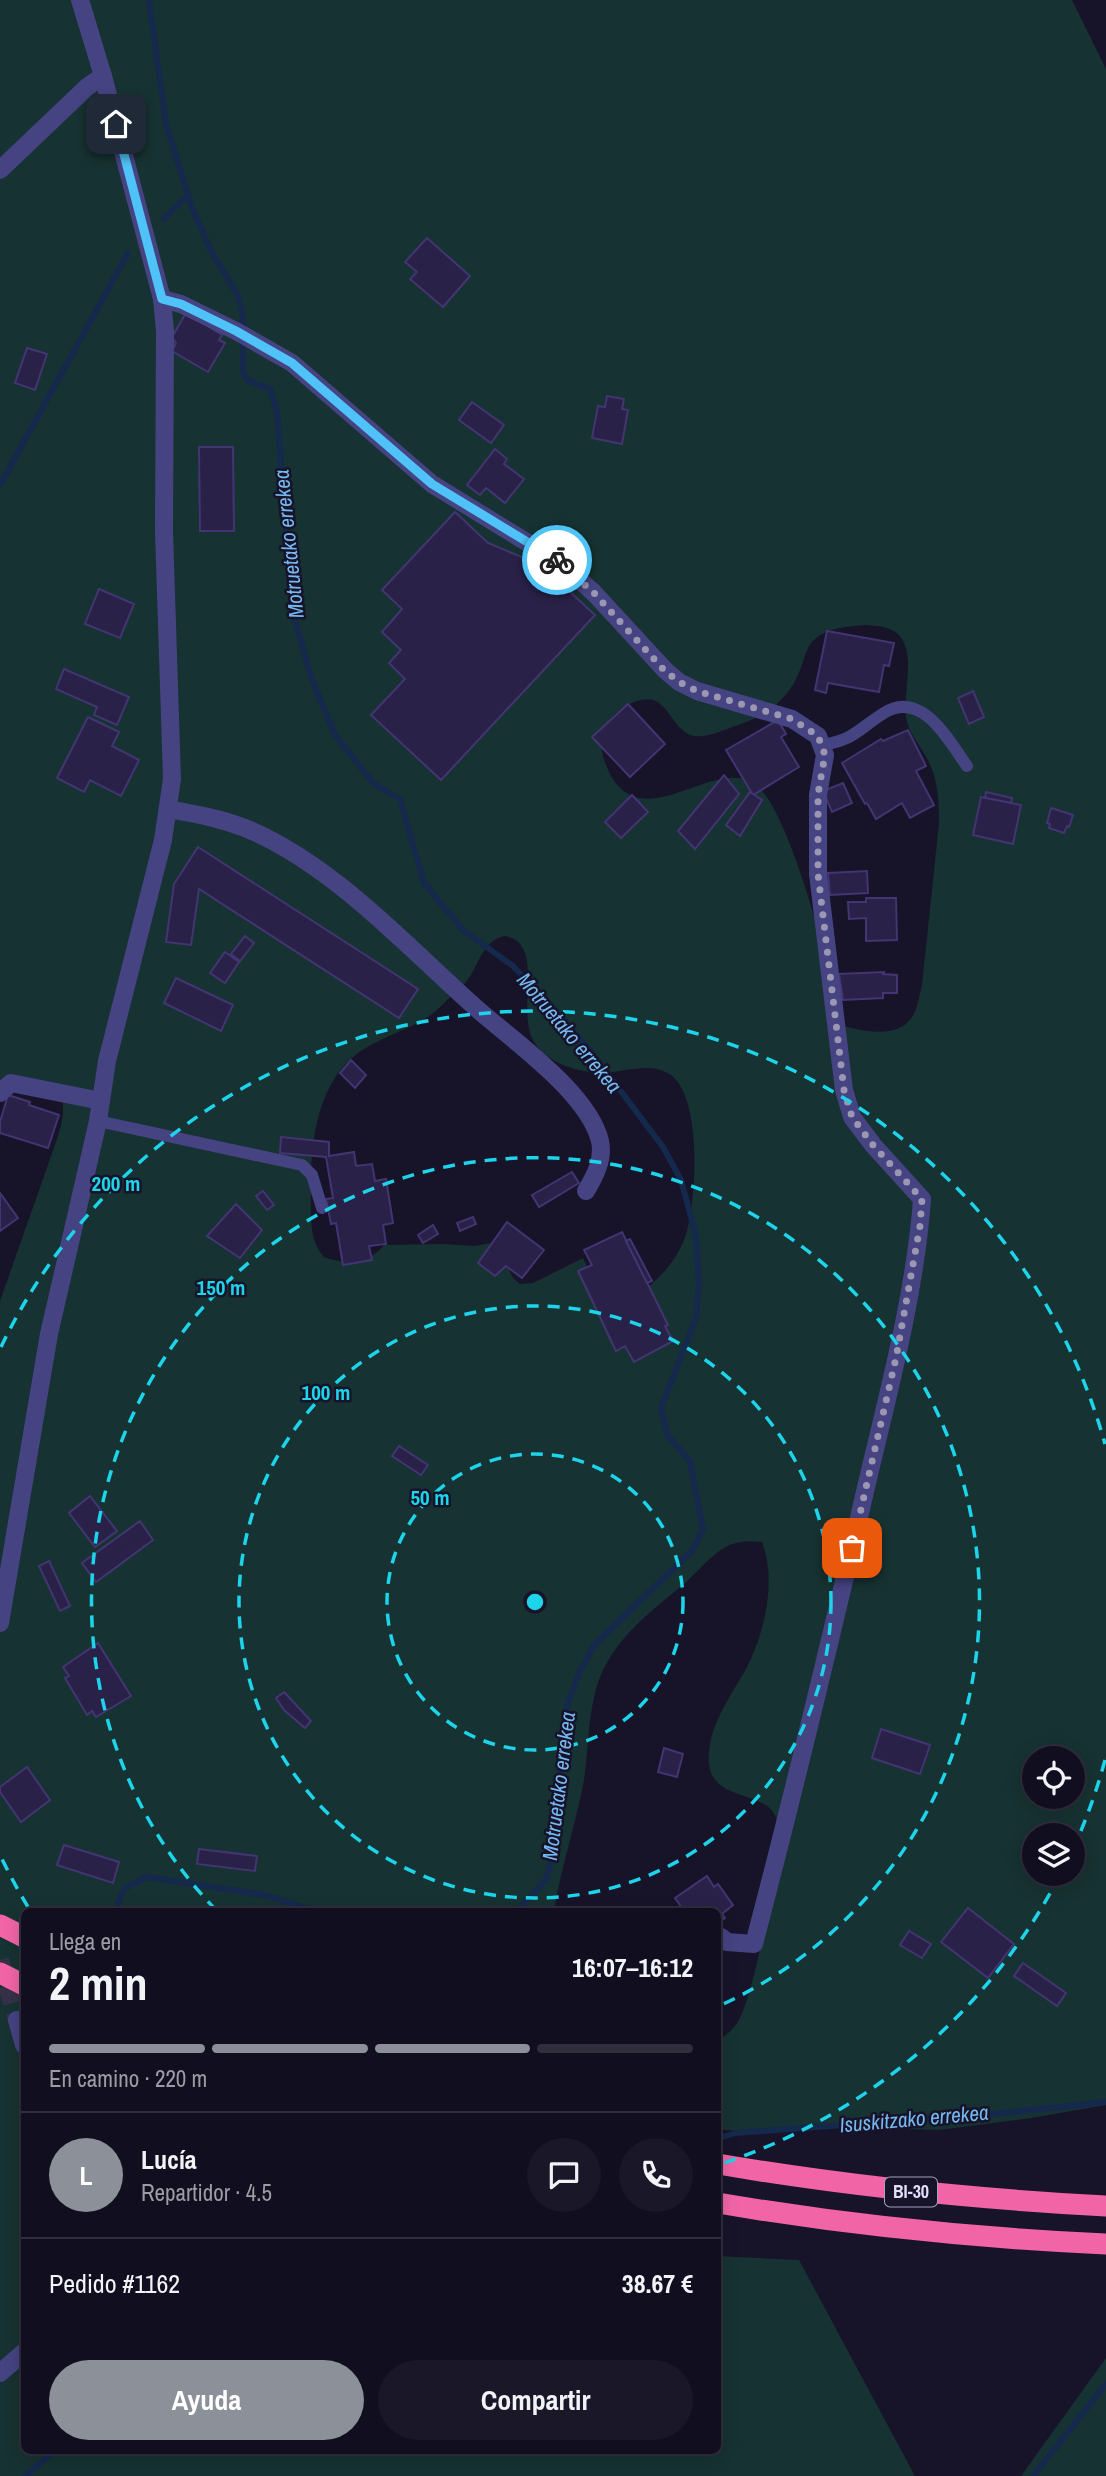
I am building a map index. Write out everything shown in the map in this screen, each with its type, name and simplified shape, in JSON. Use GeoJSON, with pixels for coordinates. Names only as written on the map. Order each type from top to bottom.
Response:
{"type":"FeatureCollection","features":[{"type":"Feature","properties":{"kind":"highway"},"geometry":{"type":"LineString","coordinates":[[0,1925],[21,1936]]}},
{"type":"Feature","properties":{"kind":"highway"},"geometry":{"type":"LineString","coordinates":[[0,1973],[21,1983]]}},
{"type":"Feature","properties":{"kind":"highway","name":"BI-30"},"geometry":{"type":"LineString","coordinates":[[721,2164],[833,2183],[919,2193],[1106,2206]]}},
{"type":"Feature","properties":{"kind":"highway","name":"BI-30"},"geometry":{"type":"LineString","coordinates":[[721,2203],[828,2221],[915,2231],[1106,2244]]}},
{"type":"Feature","properties":{"kind":"street"},"geometry":{"type":"LineString","coordinates":[[0,1623],[49,1334],[98,1121],[107,1061],[163,840],[172,779],[164,531],[165,331],[162,299],[80,0]]}},
{"type":"Feature","properties":{"kind":"street"},"geometry":{"type":"LineString","coordinates":[[0,170],[87,87],[103,76]]}},
{"type":"Feature","properties":{"kind":"street"},"geometry":{"type":"LineString","coordinates":[[162,299],[181,304],[236,331],[292,363],[432,484],[562,564],[594,593],[664,670],[679,682],[697,691],[792,719],[818,736],[825,755],[818,794],[818,874],[844,1090],[852,1117],[873,1145],[922,1199],[920,1226],[893,1371],[802,1765],[754,1944],[727,1942],[721,1937]]}},
{"type":"Feature","properties":{"kind":"street"},"geometry":{"type":"LineString","coordinates":[[168,809],[226,820],[264,836],[299,856],[348,893],[484,1014],[538,1058],[587,1113],[600,1142],[598,1170],[586,1191]]}},
{"type":"Feature","properties":{"kind":"street"},"geometry":{"type":"LineString","coordinates":[[0,1093],[11,1083],[101,1101]]}},
{"type":"Feature","properties":{"kind":"street"},"geometry":{"type":"LineString","coordinates":[[17,2020],[21,2034]]}},
{"type":"Feature","properties":{"kind":"street"},"geometry":{"type":"LineString","coordinates":[[0,2373],[21,2355]]}},
{"type":"Feature","properties":{"kind":"lane"},"geometry":{"type":"LineString","coordinates":[[821,745],[842,742],[886,711],[902,707],[923,711],[937,725],[967,766]]}},
{"type":"Feature","properties":{"kind":"lane"},"geometry":{"type":"LineString","coordinates":[[98,1121],[302,1165],[312,1174],[321,1208]]}},
{"type":"Feature","properties":{"kind":"green space"},"geometry":{"type":"Polygon","coordinates":[[[0,0],[1072,0],[1106,69],[1106,2105],[939,2130],[835,2127],[772,2131],[721,2130],[721,2038],[740,2018],[753,1980],[772,1889],[778,1836],[777,1821],[772,1810],[763,1803],[726,1789],[716,1781],[710,1769],[709,1752],[715,1728],[750,1661],[765,1618],[769,1587],[762,1542],[737,1543],[711,1557],[634,1628],[608,1661],[596,1689],[584,1780],[555,1908],[21,1908],[21,2454],[721,2454],[721,2256],[799,2260],[915,2476],[0,2476],[0,1301],[56,1142],[63,1113],[61,1096],[32,1083],[0,1096],[0,0]],[[866,625],[840,628],[824,633],[814,640],[792,686],[774,707],[760,716],[715,733],[695,736],[676,724],[659,703],[639,700],[618,711],[609,721],[603,733],[602,745],[605,763],[611,776],[625,792],[641,798],[659,798],[717,780],[735,778],[752,782],[766,796],[794,855],[844,1026],[881,1032],[906,1024],[917,1006],[922,985],[939,823],[935,780],[907,722],[906,650],[900,636],[882,627],[866,625]],[[505,936],[491,943],[465,983],[430,1016],[358,1053],[333,1081],[319,1115],[312,1153],[311,1216],[315,1242],[324,1257],[357,1261],[372,1256],[384,1245],[475,1246],[496,1242],[513,1278],[520,1284],[533,1283],[583,1258],[598,1293],[652,1310],[649,1286],[670,1265],[681,1247],[692,1203],[693,1129],[688,1106],[681,1088],[671,1075],[663,1071],[638,1068],[603,1073],[585,1071],[566,1066],[542,1052],[530,1032],[528,966],[525,952],[518,942],[505,936]]]}},
{"type":"Feature","properties":{"kind":"green space"},"geometry":{"type":"Polygon","coordinates":[[[1106,2358],[1106,2476],[1021,2476],[1106,2358]]]}},
{"type":"Feature","properties":{"kind":"building"},"geometry":{"type":"Polygon","coordinates":[[[427,238],[470,276],[443,307],[410,279],[417,272],[405,262],[427,238]]]}},
{"type":"Feature","properties":{"kind":"building"},"geometry":{"type":"Polygon","coordinates":[[[186,313],[222,335],[219,340],[225,343],[208,372],[172,351],[176,343],[172,337],[186,313]]]}},
{"type":"Feature","properties":{"kind":"building"},"geometry":{"type":"Polygon","coordinates":[[[27,348],[47,354],[35,390],[15,383],[27,348]]]}},
{"type":"Feature","properties":{"kind":"building"},"geometry":{"type":"Polygon","coordinates":[[[607,396],[624,399],[622,409],[628,410],[622,444],[592,438],[598,406],[605,407],[607,396]]]}},
{"type":"Feature","properties":{"kind":"building"},"geometry":{"type":"Polygon","coordinates":[[[472,402],[504,425],[491,443],[459,420],[472,402]]]}},
{"type":"Feature","properties":{"kind":"building"},"geometry":{"type":"Polygon","coordinates":[[[199,447],[233,447],[234,531],[200,531],[199,447]]]}},
{"type":"Feature","properties":{"kind":"building"},"geometry":{"type":"Polygon","coordinates":[[[495,449],[507,459],[504,464],[524,479],[505,503],[486,488],[480,495],[467,485],[495,449]]]}},
{"type":"Feature","properties":{"kind":"building"},"geometry":{"type":"Polygon","coordinates":[[[455,512],[488,543],[541,565],[595,615],[441,780],[371,715],[405,679],[389,663],[401,650],[382,632],[402,609],[382,590],[455,512]]]}},
{"type":"Feature","properties":{"kind":"building"},"geometry":{"type":"Polygon","coordinates":[[[99,589],[134,604],[120,638],[85,624],[99,589]]]}},
{"type":"Feature","properties":{"kind":"building"},"geometry":{"type":"Polygon","coordinates":[[[827,631],[894,643],[889,666],[884,665],[879,692],[828,683],[826,693],[815,690],[827,631]]]}},
{"type":"Feature","properties":{"kind":"building"},"geometry":{"type":"Polygon","coordinates":[[[64,669],[129,697],[117,725],[94,715],[97,707],[56,689],[64,669]]]}},
{"type":"Feature","properties":{"kind":"building"},"geometry":{"type":"Polygon","coordinates":[[[973,691],[984,717],[969,724],[958,698],[973,691]]]}},
{"type":"Feature","properties":{"kind":"building"},"geometry":{"type":"Polygon","coordinates":[[[628,704],[665,744],[630,777],[592,737],[628,704]]]}},
{"type":"Feature","properties":{"kind":"building"},"geometry":{"type":"Polygon","coordinates":[[[88,717],[119,732],[112,746],[139,760],[121,796],[90,780],[84,792],[57,778],[88,717]]]}},
{"type":"Feature","properties":{"kind":"building"},"geometry":{"type":"Polygon","coordinates":[[[778,720],[786,734],[781,737],[799,767],[753,795],[726,750],[778,720]]]}},
{"type":"Feature","properties":{"kind":"building"},"geometry":{"type":"Polygon","coordinates":[[[908,730],[926,766],[916,771],[934,805],[910,818],[902,803],[876,819],[842,763],[881,739],[883,741],[908,730]]]}},
{"type":"Feature","properties":{"kind":"building"},"geometry":{"type":"Polygon","coordinates":[[[724,775],[739,794],[695,849],[678,831],[724,775]]]}},
{"type":"Feature","properties":{"kind":"building"},"geometry":{"type":"Polygon","coordinates":[[[843,783],[852,803],[832,812],[823,791],[843,783]]]}},
{"type":"Feature","properties":{"kind":"building"},"geometry":{"type":"Polygon","coordinates":[[[750,792],[762,800],[740,836],[726,825],[750,792]]]}},
{"type":"Feature","properties":{"kind":"building"},"geometry":{"type":"Polygon","coordinates":[[[986,792],[1012,798],[1011,803],[985,798],[986,792]]]}},
{"type":"Feature","properties":{"kind":"building"},"geometry":{"type":"Polygon","coordinates":[[[632,795],[648,812],[621,838],[605,822],[632,795]]]}},
{"type":"Feature","properties":{"kind":"building"},"geometry":{"type":"Polygon","coordinates":[[[981,797],[1021,805],[1013,844],[973,835],[981,797]]]}},
{"type":"Feature","properties":{"kind":"building"},"geometry":{"type":"Polygon","coordinates":[[[1051,808],[1073,815],[1064,833],[1049,828],[1050,824],[1047,823],[1051,808]]]}},
{"type":"Feature","properties":{"kind":"building"},"geometry":{"type":"Polygon","coordinates":[[[198,847],[418,989],[399,1018],[199,889],[191,945],[166,942],[174,884],[198,847]]]}},
{"type":"Feature","properties":{"kind":"building"},"geometry":{"type":"Polygon","coordinates":[[[867,871],[868,893],[830,895],[828,873],[867,871]]]}},
{"type":"Feature","properties":{"kind":"building"},"geometry":{"type":"Polygon","coordinates":[[[866,898],[896,898],[897,940],[866,941],[866,918],[849,919],[848,902],[866,902],[866,898]]]}},
{"type":"Feature","properties":{"kind":"building"},"geometry":{"type":"Polygon","coordinates":[[[245,936],[254,943],[240,961],[231,954],[245,936]]]}},
{"type":"Feature","properties":{"kind":"building"},"geometry":{"type":"Polygon","coordinates":[[[225,952],[239,962],[225,983],[210,973],[225,952]]]}},
{"type":"Feature","properties":{"kind":"building"},"geometry":{"type":"Polygon","coordinates":[[[884,972],[883,974],[897,975],[897,993],[883,993],[883,998],[843,1000],[839,974],[884,972]]]}},
{"type":"Feature","properties":{"kind":"building"},"geometry":{"type":"Polygon","coordinates":[[[176,978],[233,1005],[221,1031],[164,1003],[176,978]]]}},
{"type":"Feature","properties":{"kind":"building"},"geometry":{"type":"Polygon","coordinates":[[[351,1060],[366,1075],[355,1088],[340,1073],[351,1060]]]}},
{"type":"Feature","properties":{"kind":"building"},"geometry":{"type":"Polygon","coordinates":[[[8,1095],[59,1115],[48,1148],[0,1133],[0,1122],[8,1095]]]}},
{"type":"Feature","properties":{"kind":"building"},"geometry":{"type":"Polygon","coordinates":[[[281,1137],[329,1142],[329,1156],[354,1152],[356,1166],[372,1164],[375,1181],[386,1179],[393,1223],[383,1225],[386,1244],[369,1246],[372,1260],[343,1265],[336,1223],[331,1224],[326,1199],[333,1198],[326,1157],[280,1153],[281,1137]]]}},
{"type":"Feature","properties":{"kind":"building"},"geometry":{"type":"Polygon","coordinates":[[[572,1172],[579,1183],[539,1207],[532,1195],[572,1172]]]}},
{"type":"Feature","properties":{"kind":"building"},"geometry":{"type":"Polygon","coordinates":[[[263,1191],[274,1205],[267,1210],[256,1196],[263,1191]]]}},
{"type":"Feature","properties":{"kind":"building"},"geometry":{"type":"Polygon","coordinates":[[[0,1193],[18,1218],[0,1231],[0,1193]]]}},
{"type":"Feature","properties":{"kind":"building"},"geometry":{"type":"Polygon","coordinates":[[[236,1204],[262,1230],[240,1258],[207,1236],[236,1204]]]}},
{"type":"Feature","properties":{"kind":"building"},"geometry":{"type":"Polygon","coordinates":[[[473,1217],[476,1224],[460,1231],[457,1223],[473,1217]]]}},
{"type":"Feature","properties":{"kind":"building"},"geometry":{"type":"Polygon","coordinates":[[[507,1222],[544,1250],[522,1278],[506,1266],[495,1276],[478,1263],[507,1222]]]}},
{"type":"Feature","properties":{"kind":"building"},"geometry":{"type":"Polygon","coordinates":[[[433,1225],[438,1234],[423,1243],[418,1235],[433,1225]]]}},
{"type":"Feature","properties":{"kind":"building"},"geometry":{"type":"Polygon","coordinates":[[[622,1232],[668,1325],[665,1326],[673,1341],[634,1362],[625,1346],[616,1351],[578,1271],[592,1265],[584,1250],[622,1232]]]}},
{"type":"Feature","properties":{"kind":"building"},"geometry":{"type":"Polygon","coordinates":[[[630,1239],[652,1281],[647,1283],[626,1241],[630,1239]]]}},
{"type":"Feature","properties":{"kind":"building"},"geometry":{"type":"Polygon","coordinates":[[[399,1446],[428,1465],[421,1475],[392,1456],[399,1446]]]}},
{"type":"Feature","properties":{"kind":"building"},"geometry":{"type":"Polygon","coordinates":[[[90,1496],[117,1531],[95,1547],[69,1513],[90,1496]]]}},
{"type":"Feature","properties":{"kind":"building"},"geometry":{"type":"Polygon","coordinates":[[[140,1521],[153,1540],[96,1582],[82,1563],[140,1521]]]}},
{"type":"Feature","properties":{"kind":"building"},"geometry":{"type":"Polygon","coordinates":[[[49,1561],[70,1606],[60,1611],[39,1566],[49,1561]]]}},
{"type":"Feature","properties":{"kind":"building"},"geometry":{"type":"Polygon","coordinates":[[[98,1643],[131,1696],[96,1717],[92,1711],[87,1715],[65,1678],[69,1676],[63,1667],[98,1643]]]}},
{"type":"Feature","properties":{"kind":"building"},"geometry":{"type":"Polygon","coordinates":[[[284,1692],[311,1721],[305,1728],[284,1710],[276,1698],[284,1692]]]}},
{"type":"Feature","properties":{"kind":"building"},"geometry":{"type":"Polygon","coordinates":[[[881,1729],[930,1745],[920,1774],[872,1758],[881,1729]]]}},
{"type":"Feature","properties":{"kind":"building"},"geometry":{"type":"Polygon","coordinates":[[[664,1748],[683,1754],[677,1777],[658,1772],[664,1748]]]}},
{"type":"Feature","properties":{"kind":"building"},"geometry":{"type":"Polygon","coordinates":[[[27,1767],[50,1800],[21,1822],[0,1792],[0,1787],[27,1767]]]}},
{"type":"Feature","properties":{"kind":"building"},"geometry":{"type":"Polygon","coordinates":[[[64,1845],[119,1862],[113,1883],[57,1865],[64,1845]]]}},
{"type":"Feature","properties":{"kind":"building"},"geometry":{"type":"Polygon","coordinates":[[[199,1849],[257,1856],[255,1871],[197,1864],[199,1849]]]}},
{"type":"Feature","properties":{"kind":"building"},"geometry":{"type":"Polygon","coordinates":[[[707,1876],[714,1887],[718,1884],[733,1905],[722,1914],[725,1918],[721,1921],[721,1908],[682,1908],[675,1898],[707,1876]]]}},
{"type":"Feature","properties":{"kind":"building"},"geometry":{"type":"Polygon","coordinates":[[[968,1908],[1014,1944],[988,1978],[941,1942],[968,1908]]]}},
{"type":"Feature","properties":{"kind":"building"},"geometry":{"type":"Polygon","coordinates":[[[909,1931],[931,1944],[922,1958],[900,1945],[909,1931]]]}},
{"type":"Feature","properties":{"kind":"building"},"geometry":{"type":"Polygon","coordinates":[[[1023,1963],[1066,1993],[1057,2006],[1014,1976],[1023,1963]]]}},
{"type":"Feature","properties":{"kind":"waterway","name":"Motruetako errekea"},"geometry":{"type":"LineString","coordinates":[[149,0],[166,124],[191,205],[211,251],[238,296],[243,316],[243,372],[247,380],[270,389],[277,411],[292,610],[311,677],[335,735],[373,783],[400,799],[424,883],[463,930],[513,966],[550,1004],[592,1053],[663,1147],[681,1180],[696,1236],[699,1282],[696,1318],[661,1408],[667,1435],[690,1461],[703,1529],[692,1551],[595,1644],[580,1671],[568,1702],[551,1861],[546,1880],[520,1908]]}},
{"type":"Feature","properties":{"kind":"waterway"},"geometry":{"type":"LineString","coordinates":[[164,219],[188,194]]}},
{"type":"Feature","properties":{"kind":"waterway"},"geometry":{"type":"LineString","coordinates":[[0,485],[128,253]]}},
{"type":"Feature","properties":{"kind":"waterway","name":"Motruetako errekea"},"geometry":{"type":"LineString","coordinates":[[118,1904],[124,1889],[146,1877],[265,1895],[306,1908]]}},
{"type":"Feature","properties":{"kind":"waterway","name":"Isuskitzako errekea"},"geometry":{"type":"LineString","coordinates":[[723,2137],[735,2133],[984,2115],[1106,2102]]}},
{"type":"Feature","properties":{"kind":"waterway"},"geometry":{"type":"LineString","coordinates":[[1033,2476],[1106,2384]]}},
{"type":"Feature","properties":{"kind":"waterway"},"geometry":{"type":"LineString","coordinates":[[25,2476],[52,2454]]}},
{"type":"Feature","properties":{"kind":"tunnel"},"geometry":{"type":"LineString","coordinates":[[0,1960],[17,2020]]}},
{"type":"Feature","properties":{"kind":"way so far"},"geometry":{"type":"LineString","coordinates":[[557,560],[594,593],[664,670],[679,682],[697,691],[792,719],[818,736],[825,755],[818,794],[818,874],[844,1090],[852,1117],[873,1145],[922,1199],[920,1226],[896,1358],[852,1548]]}},
{"type":"Feature","properties":{"kind":"route"},"geometry":{"type":"LineString","coordinates":[[116,124],[162,299],[181,304],[236,331],[292,363],[432,484],[557,560]]}}]}
